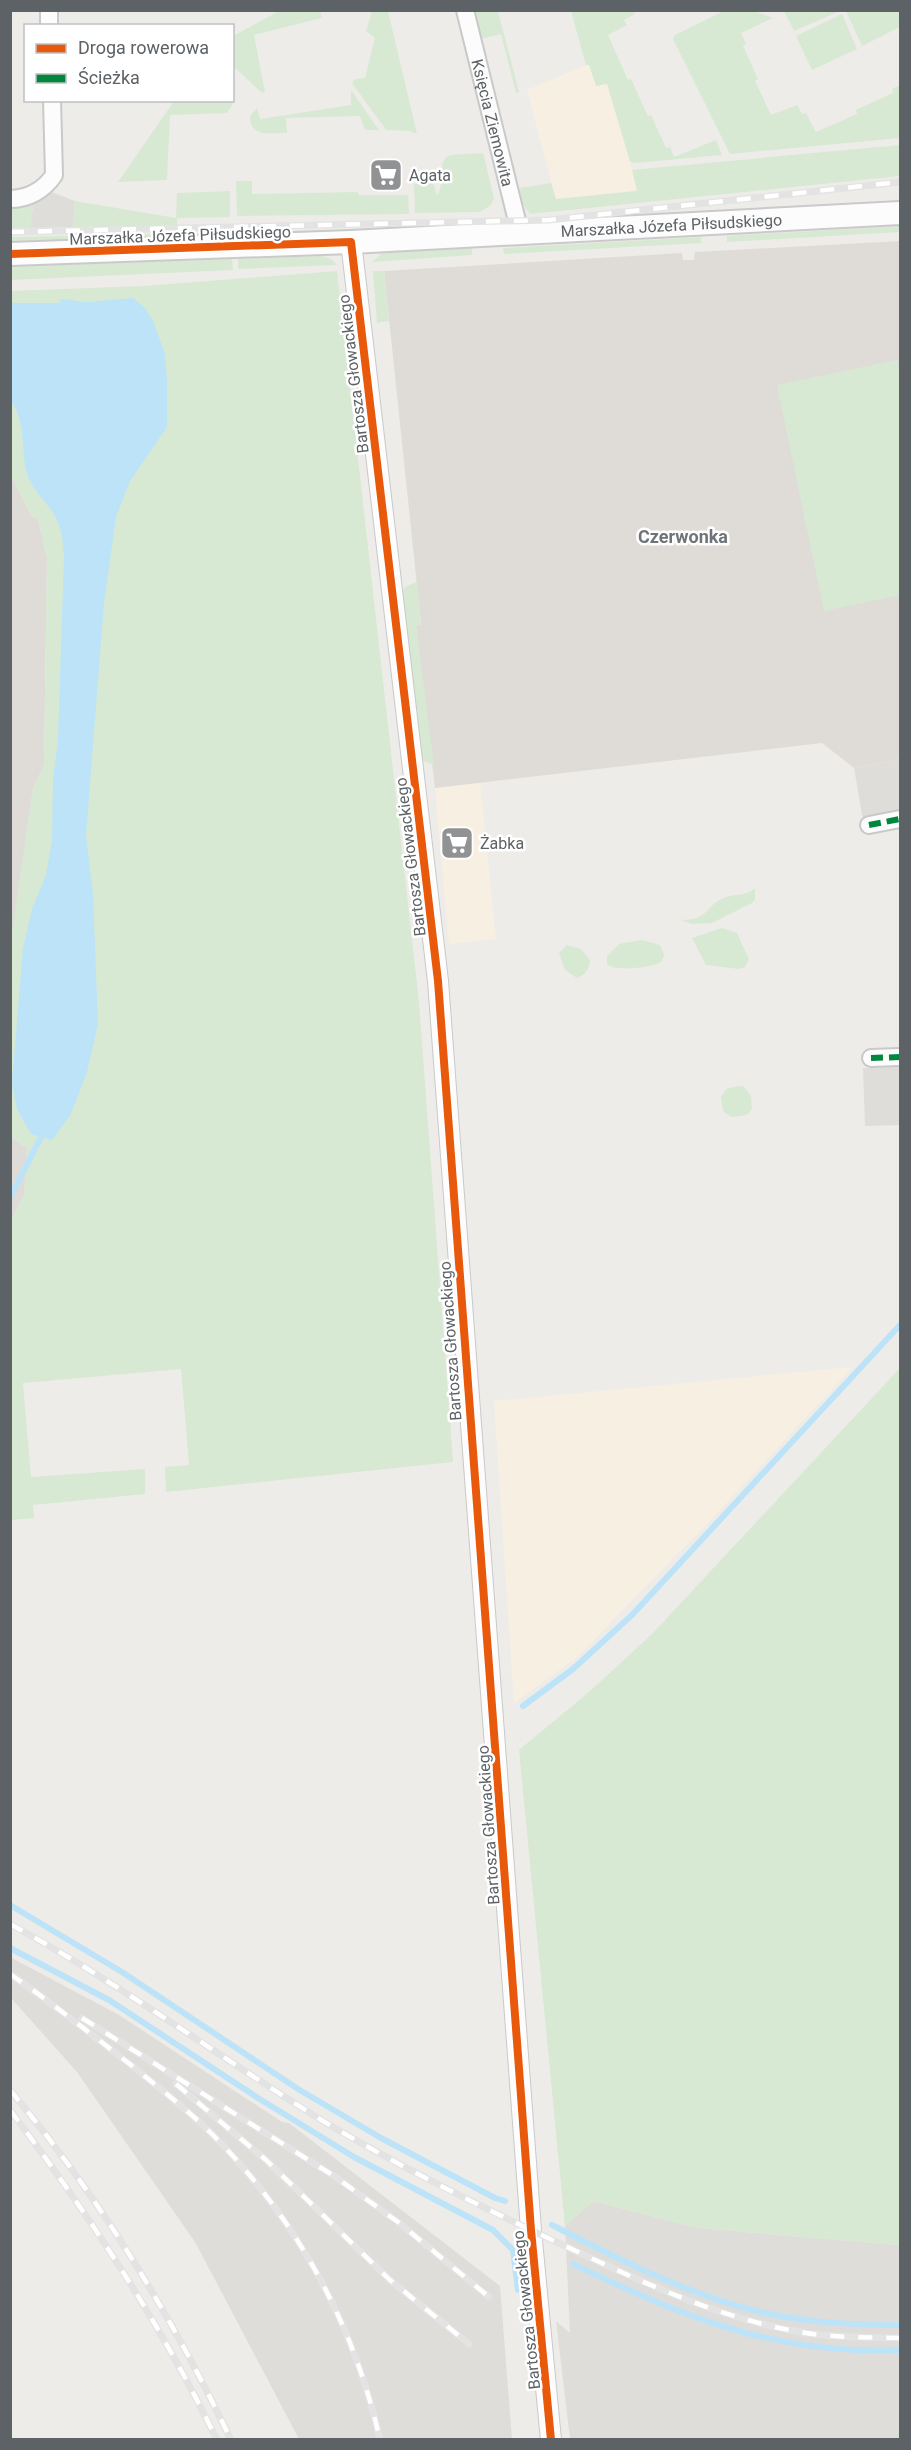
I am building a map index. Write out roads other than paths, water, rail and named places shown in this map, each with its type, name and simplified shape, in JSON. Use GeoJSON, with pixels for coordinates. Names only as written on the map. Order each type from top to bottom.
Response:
{"type":"FeatureCollection","features":[{"type":"Feature","properties":{"kind":"main road","name":"Marszałka Józefa Piłsudskiego"},"geometry":{"type":"LineString","coordinates":[[10,254],[351,242],[900,213]]}},
{"type":"Feature","properties":{"kind":"street","name":"Księcia Ziemowita"},"geometry":{"type":"LineString","coordinates":[[465,10],[520,233]]}},
{"type":"Feature","properties":{"kind":"street"},"geometry":{"type":"LineString","coordinates":[[10,200],[38,192],[54,175],[51,102]]}},
{"type":"Feature","properties":{"kind":"street","name":"Bartosza Głowackiego"},"geometry":{"type":"LineString","coordinates":[[351,242],[438,981],[530,2223],[551,2439]]}},
{"type":"Feature","properties":{"kind":"street"},"geometry":{"type":"LineString","coordinates":[[869,825],[900,819]]}},
{"type":"Feature","properties":{"kind":"street"},"geometry":{"type":"LineString","coordinates":[[871,1058],[900,1057]]}},
{"type":"Feature","properties":{"kind":"water"},"geometry":{"type":"Polygon","coordinates":[[[133,298],[145,308],[153,321],[165,354],[167,427],[130,481],[116,517],[104,603],[86,836],[93,894],[98,1024],[87,1072],[71,1114],[52,1140],[31,1134],[17,1109],[12,1083],[23,948],[32,909],[46,875],[52,840],[64,557],[62,536],[57,521],[27,474],[19,417],[11,402],[11,303],[60,303],[61,299],[86,302],[133,298]]]}},
{"type":"Feature","properties":{"kind":"waterway"},"geometry":{"type":"LineString","coordinates":[[10,1197],[41,1137]]}},
{"type":"Feature","properties":{"kind":"waterway"},"geometry":{"type":"LineString","coordinates":[[523,1706],[573,1669],[632,1615],[900,1325]]}},
{"type":"Feature","properties":{"kind":"waterway"},"geometry":{"type":"LineString","coordinates":[[10,1905],[122,1972],[298,2089],[381,2138],[495,2198],[505,2201]]}},
{"type":"Feature","properties":{"kind":"waterway"},"geometry":{"type":"LineString","coordinates":[[10,1948],[109,2000],[258,2098],[354,2157],[493,2230],[513,2250],[518,2290]]}},
{"type":"Feature","properties":{"kind":"waterway"},"geometry":{"type":"LineString","coordinates":[[552,2225],[668,2281],[741,2307],[820,2322],[900,2325]]}},
{"type":"Feature","properties":{"kind":"waterway"},"geometry":{"type":"LineString","coordinates":[[573,2264],[653,2300],[731,2329],[811,2346],[854,2350],[900,2350]]}},
{"type":"Feature","properties":{"kind":"railway"},"geometry":{"type":"LineString","coordinates":[[10,232],[549,220],[900,182]]}},
{"type":"Feature","properties":{"kind":"railway"},"geometry":{"type":"LineString","coordinates":[[10,1924],[90,1971],[352,2138],[471,2201],[593,2259],[682,2298],[742,2319],[829,2336],[900,2338]]}},
{"type":"Feature","properties":{"kind":"railway"},"geometry":{"type":"LineString","coordinates":[[10,1974],[56,2007],[173,2099],[214,2136],[244,2168],[296,2239],[338,2315],[355,2355],[380,2440]]}},
{"type":"Feature","properties":{"kind":"railway"},"geometry":{"type":"LineString","coordinates":[[82,2018],[334,2176],[398,2222],[489,2297]]}},
{"type":"Feature","properties":{"kind":"railway"},"geometry":{"type":"LineString","coordinates":[[176,2084],[266,2160],[390,2280],[469,2344]]}},
{"type":"Feature","properties":{"kind":"railway"},"geometry":{"type":"LineString","coordinates":[[10,2090],[73,2172],[131,2258],[184,2348],[231,2440]]}},
{"type":"Feature","properties":{"kind":"railway"},"geometry":{"type":"LineString","coordinates":[[10,2110],[68,2189],[122,2270],[172,2353],[217,2440]]}},
{"type":"Feature","properties":{"kind":"place","name":"Agata"},"geometry":{"type":"Point","coordinates":[386,175]}},
{"type":"Feature","properties":{"kind":"place","name":"Żabka"},"geometry":{"type":"Point","coordinates":[457,843]}},
{"type":"Feature","properties":{"kind":"district","name":"Czerwonka"},"geometry":{"type":"Point","coordinates":[683,537]}}]}
